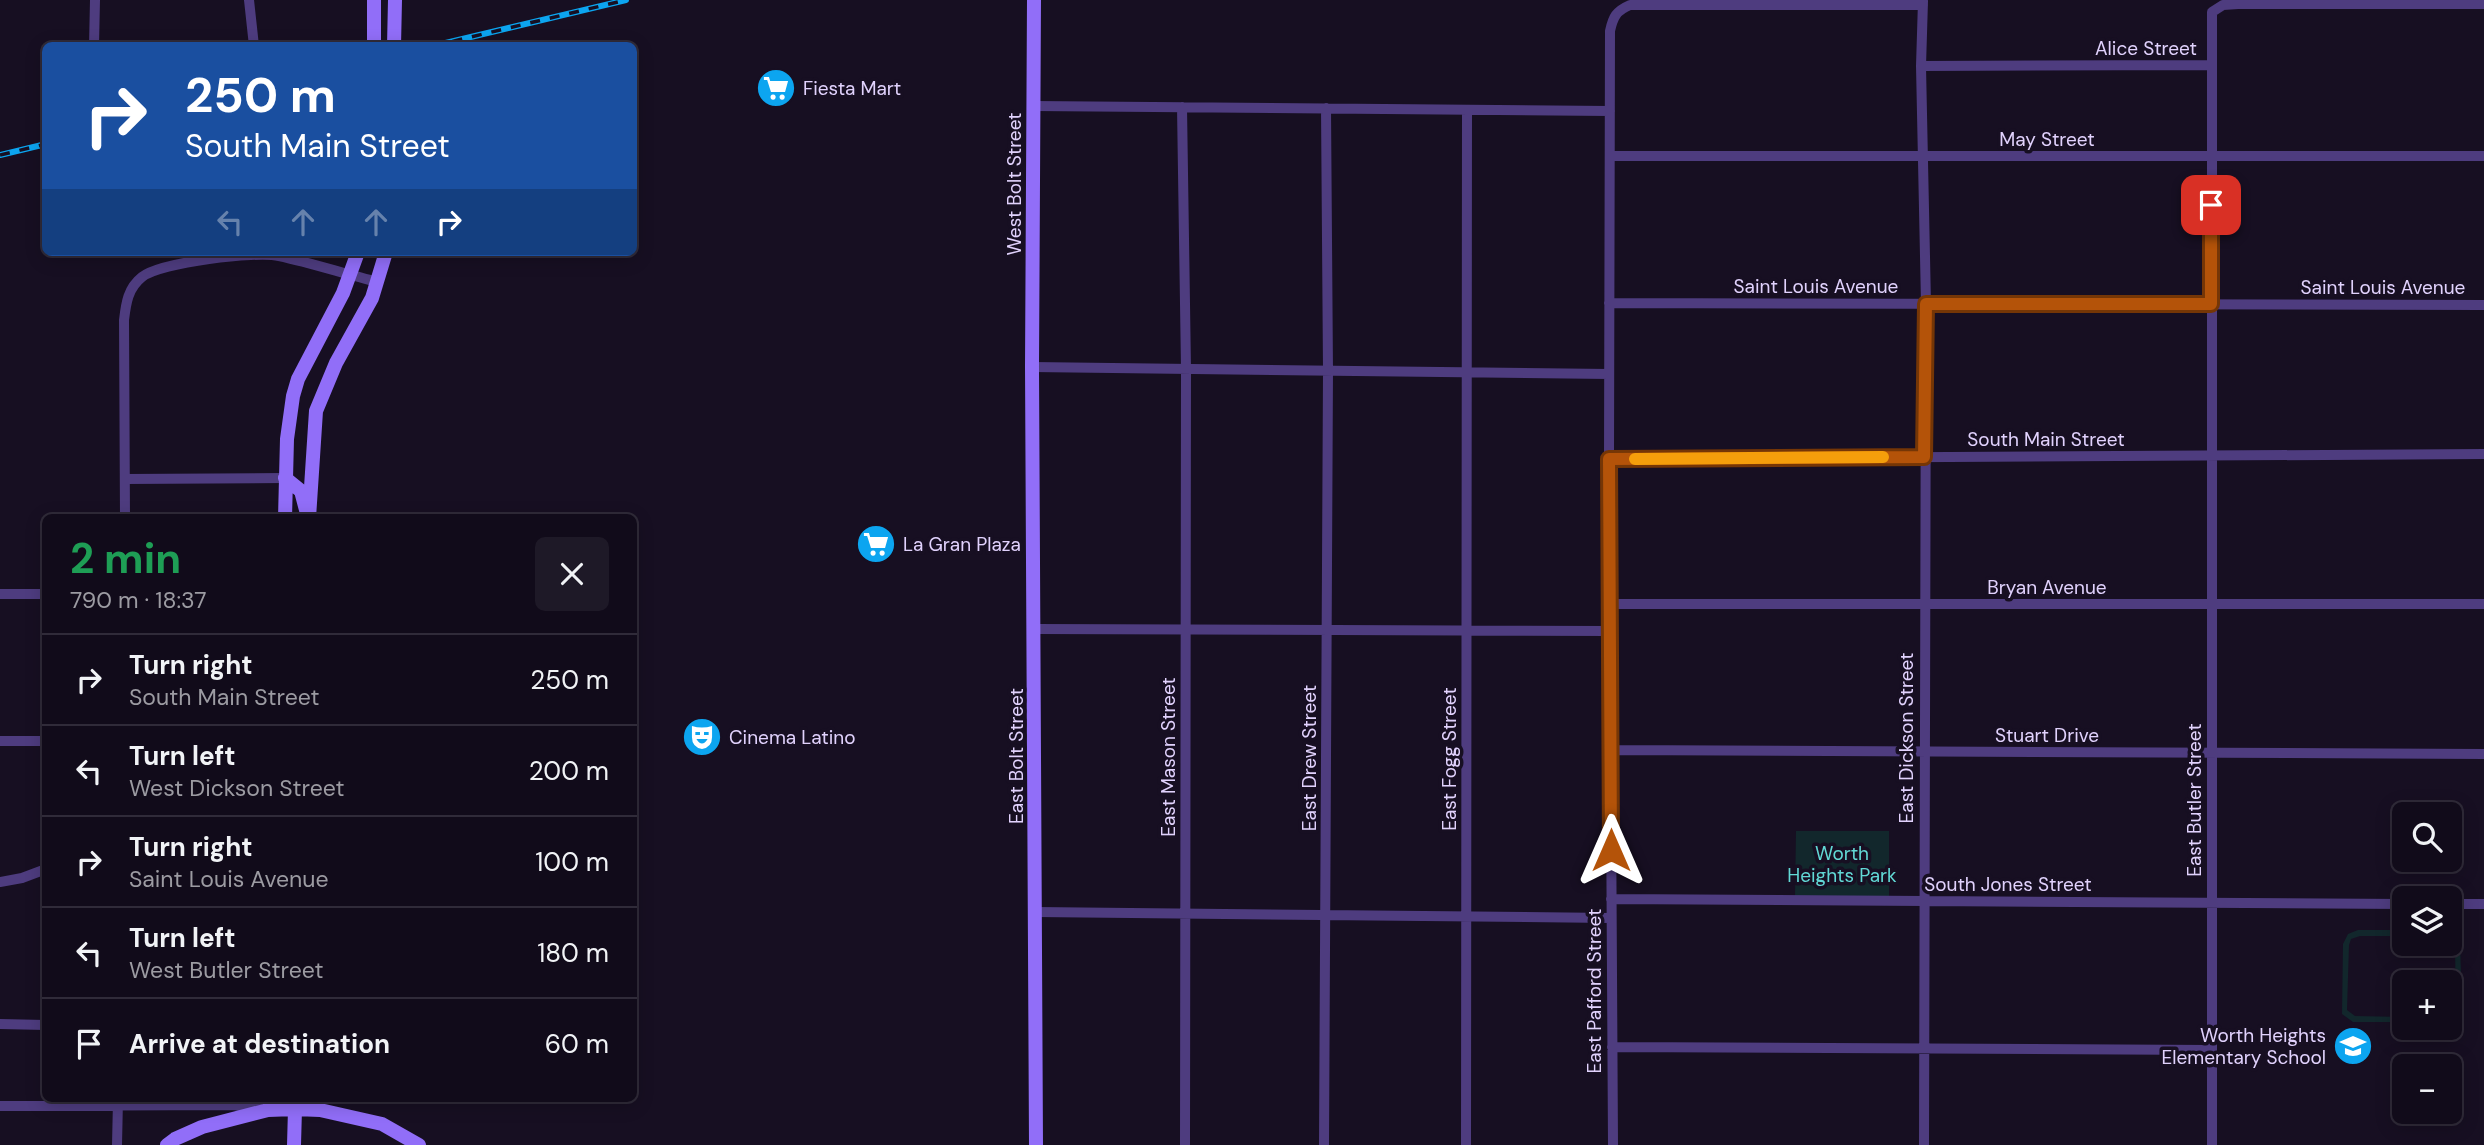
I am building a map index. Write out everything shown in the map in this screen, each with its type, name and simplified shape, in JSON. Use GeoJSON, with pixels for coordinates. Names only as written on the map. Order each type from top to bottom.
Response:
{"type":"FeatureCollection","features":[{"type":"Feature","properties":{"kind":"street"},"geometry":{"type":"LineString","coordinates":[[94,42],[95,0]]}},
{"type":"Feature","properties":{"kind":"street"},"geometry":{"type":"LineString","coordinates":[[249,0],[254,42]]}},
{"type":"Feature","properties":{"kind":"street"},"geometry":{"type":"LineString","coordinates":[[374,0],[374,42]]}},
{"type":"Feature","properties":{"kind":"street"},"geometry":{"type":"LineString","coordinates":[[394,42],[395,0]]}},
{"type":"Feature","properties":{"kind":"street","name":"West Bolt Street"},"geometry":{"type":"LineString","coordinates":[[1032,367],[1034,0]]}},
{"type":"Feature","properties":{"kind":"street","name":"East Pafford Street"},"geometry":{"type":"LineString","coordinates":[[1613,1145],[1609,604],[1609,111],[1612,18],[1619,10],[1630,5],[1923,3]]}},
{"type":"Feature","properties":{"kind":"street","name":"East Dickson Street"},"geometry":{"type":"LineString","coordinates":[[1923,3],[1921,66],[1926,304],[1924,1145]]}},
{"type":"Feature","properties":{"kind":"street","name":"Alice Street"},"geometry":{"type":"LineString","coordinates":[[1921,66],[2211,65],[2211,12],[2223,5],[2484,4]]}},
{"type":"Feature","properties":{"kind":"street","name":"East Butler Street"},"geometry":{"type":"LineString","coordinates":[[2211,65],[2212,1145]]}},
{"type":"Feature","properties":{"kind":"street"},"geometry":{"type":"LineString","coordinates":[[1033,106],[1609,111]]}},
{"type":"Feature","properties":{"kind":"street","name":"East Mason Street"},"geometry":{"type":"LineString","coordinates":[[1182,107],[1186,369],[1185,1145]]}},
{"type":"Feature","properties":{"kind":"street","name":"East Drew Street"},"geometry":{"type":"LineString","coordinates":[[1324,1145],[1328,371],[1326,108]]}},
{"type":"Feature","properties":{"kind":"street","name":"East Fogg Street"},"geometry":{"type":"LineString","coordinates":[[1466,1145],[1467,110]]}},
{"type":"Feature","properties":{"kind":"street","name":"May Street"},"geometry":{"type":"LineString","coordinates":[[1609,156],[2484,156]]}},
{"type":"Feature","properties":{"kind":"street"},"geometry":{"type":"LineString","coordinates":[[125,514],[124,320],[129,294],[143,276],[169,267],[244,256]]}},
{"type":"Feature","properties":{"kind":"street"},"geometry":{"type":"LineString","coordinates":[[284,256],[378,282]]}},
{"type":"Feature","properties":{"kind":"street"},"geometry":{"type":"LineString","coordinates":[[285,514],[287,439],[293,396],[298,379],[351,276],[357,256]]}},
{"type":"Feature","properties":{"kind":"street"},"geometry":{"type":"LineString","coordinates":[[308,514],[316,411],[336,363],[372,298],[385,256]]}},
{"type":"Feature","properties":{"kind":"street","name":"Saint Louis Avenue"},"geometry":{"type":"LineString","coordinates":[[1609,303],[2484,304]]}},
{"type":"Feature","properties":{"kind":"street"},"geometry":{"type":"LineString","coordinates":[[1032,367],[1609,374]]}},
{"type":"Feature","properties":{"kind":"street","name":"East Bolt Street"},"geometry":{"type":"LineString","coordinates":[[1032,367],[1036,1145]]}},
{"type":"Feature","properties":{"kind":"street","name":"South Main Street"},"geometry":{"type":"LineString","coordinates":[[1609,459],[2484,454]]}},
{"type":"Feature","properties":{"kind":"street"},"geometry":{"type":"LineString","coordinates":[[125,479],[285,478],[300,491],[307,514]]}},
{"type":"Feature","properties":{"kind":"street"},"geometry":{"type":"LineString","coordinates":[[0,594],[42,594]]}},
{"type":"Feature","properties":{"kind":"street","name":"Bryan Avenue"},"geometry":{"type":"LineString","coordinates":[[1609,604],[2484,604]]}},
{"type":"Feature","properties":{"kind":"street"},"geometry":{"type":"LineString","coordinates":[[1035,629],[1610,631]]}},
{"type":"Feature","properties":{"kind":"street"},"geometry":{"type":"LineString","coordinates":[[0,741],[42,741]]}},
{"type":"Feature","properties":{"kind":"street","name":"Stuart Drive"},"geometry":{"type":"LineString","coordinates":[[1611,750],[2484,754]]}},
{"type":"Feature","properties":{"kind":"street"},"geometry":{"type":"LineString","coordinates":[[0,882],[42,870]]}},
{"type":"Feature","properties":{"kind":"street","name":"South Jones Street"},"geometry":{"type":"LineString","coordinates":[[1611,900],[2392,904]]}},
{"type":"Feature","properties":{"kind":"street"},"geometry":{"type":"LineString","coordinates":[[2462,904],[2484,904]]}},
{"type":"Feature","properties":{"kind":"street"},"geometry":{"type":"LineString","coordinates":[[1036,912],[1611,918]]}},
{"type":"Feature","properties":{"kind":"street"},"geometry":{"type":"LineString","coordinates":[[0,1024],[42,1025]]}},
{"type":"Feature","properties":{"kind":"street"},"geometry":{"type":"LineString","coordinates":[[1612,1047],[2211,1050]]}},
{"type":"Feature","properties":{"kind":"street"},"geometry":{"type":"LineString","coordinates":[[117,1145],[118,1102]]}},
{"type":"Feature","properties":{"kind":"street"},"geometry":{"type":"LineString","coordinates":[[0,1106],[118,1102],[233,1105],[268,1110]]}},
{"type":"Feature","properties":{"kind":"street"},"geometry":{"type":"LineString","coordinates":[[294,1145],[296,1102]]}},
{"type":"Feature","properties":{"kind":"street"},"geometry":{"type":"LineString","coordinates":[[167,1145],[202,1127],[296,1102],[382,1124],[419,1145]]}},
{"type":"Feature","properties":{"kind":"green space","name":"Worth Heights Park"},"geometry":{"type":"Polygon","coordinates":[[[1796,831],[1889,831],[1889,896],[1795,896],[1796,831]]]}},
{"type":"Feature","properties":{"kind":"green space"},"geometry":{"type":"Polygon","coordinates":[[[2358,930],[2392,930],[2392,936],[2360,936],[2351,939],[2347,1010],[2355,1016],[2392,1017],[2392,1022],[2353,1022],[2342,1014],[2343,944],[2348,934],[2358,930]]]}},
{"type":"Feature","properties":{"kind":"green space"},"geometry":{"type":"Polygon","coordinates":[[[2455,956],[2460,956],[2461,970],[2455,970],[2455,956]]]}},
{"type":"Feature","properties":{"kind":"railway"},"geometry":{"type":"LineString","coordinates":[[450,42],[626,0]]}},
{"type":"Feature","properties":{"kind":"railway"},"geometry":{"type":"LineString","coordinates":[[0,155],[42,145]]}},
{"type":"Feature","properties":{"kind":"slow traffic"},"geometry":{"type":"LineString","coordinates":[[1635,459],[1883,457]]}},
{"type":"Feature","properties":{"kind":"place","name":"Fiesta Mart"},"geometry":{"type":"Point","coordinates":[776,88]}},
{"type":"Feature","properties":{"kind":"place","name":"La Gran Plaza"},"geometry":{"type":"Point","coordinates":[876,544]}},
{"type":"Feature","properties":{"kind":"place","name":"Cinema Latino"},"geometry":{"type":"Point","coordinates":[702,737]}},
{"type":"Feature","properties":{"kind":"place","name":"Worth Heights Elementary School"},"geometry":{"type":"Point","coordinates":[2353,1046]}},
{"type":"Feature","properties":{"kind":"route"},"geometry":{"type":"LineString","coordinates":[[1611,850],[1609,459],[1924,457],[1926,304],[2211,304],[2211,205]]}}]}
